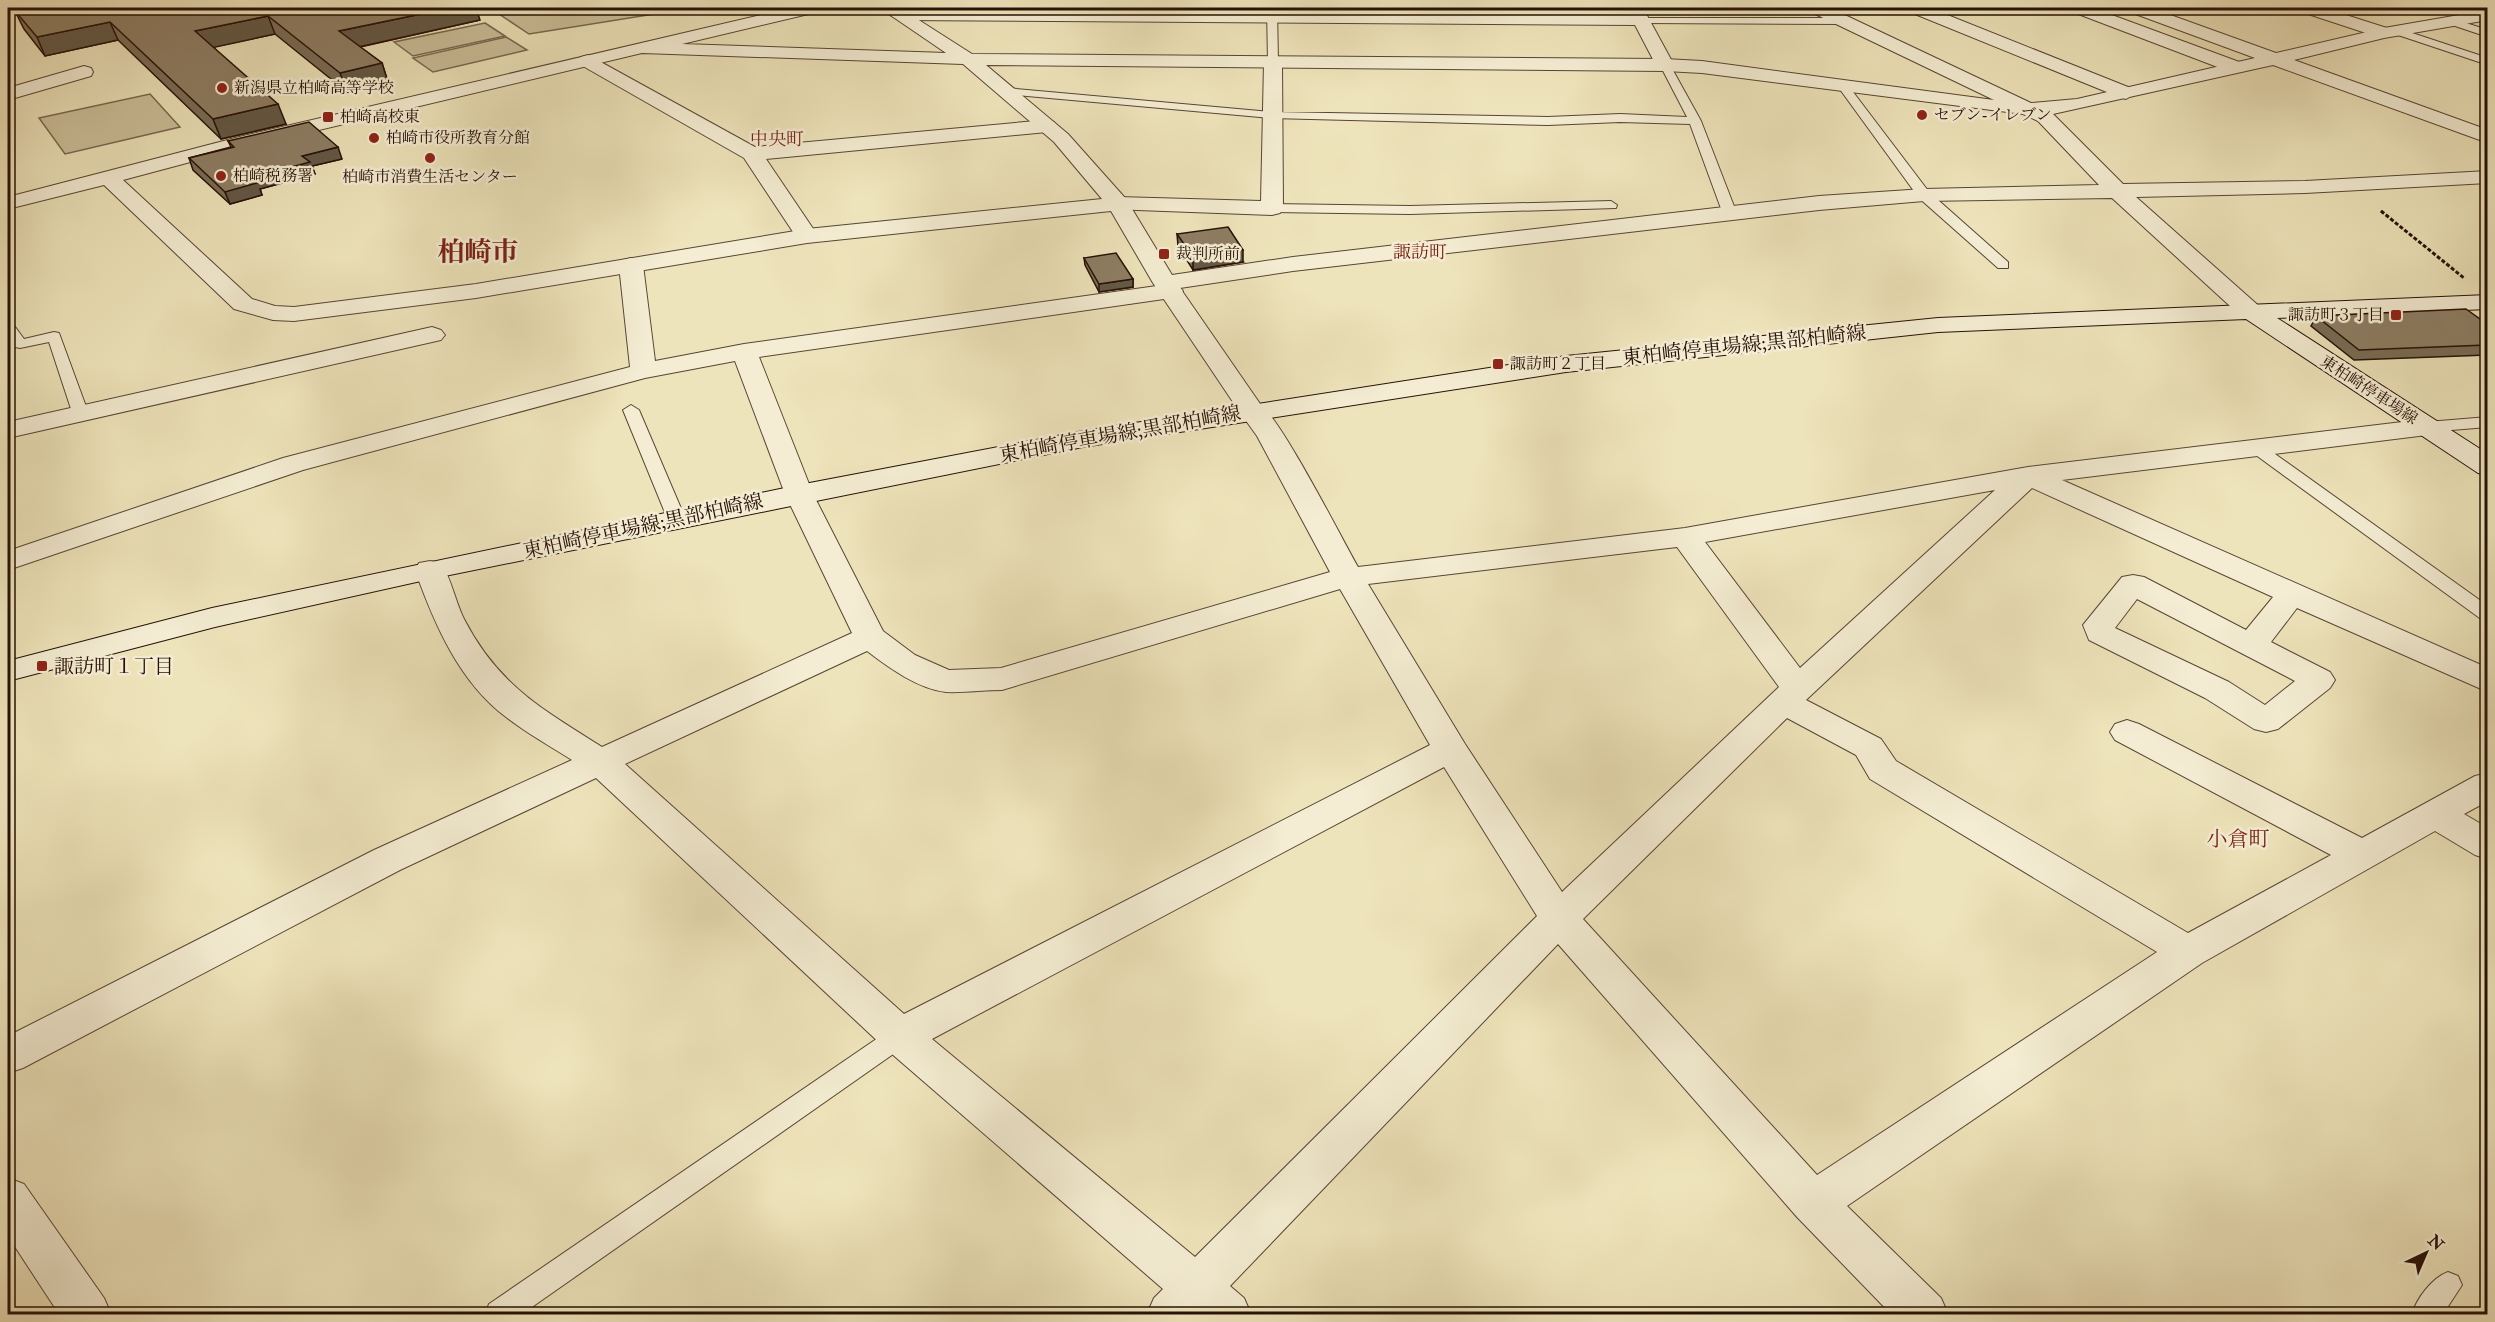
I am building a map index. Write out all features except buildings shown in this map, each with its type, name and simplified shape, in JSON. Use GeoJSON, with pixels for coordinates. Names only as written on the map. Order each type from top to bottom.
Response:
{"type":"FeatureCollection","features":[{"type":"Feature","properties":{"kind":"street"},"geometry":{"type":"LineString","coordinates":[[8,203],[239,143],[811,8]]}},
{"type":"Feature","properties":{"kind":"street","name":"東柏崎停車場線"},"geometry":{"type":"LineString","coordinates":[[1817,8],[2045,117],[2115,190],[2251,312],[2487,467]]}},
{"type":"Feature","properties":{"kind":"street"},"geometry":{"type":"LineString","coordinates":[[1916,8],[2126,93]]}},
{"type":"Feature","properties":{"kind":"street"},"geometry":{"type":"LineString","coordinates":[[2079,8],[2235,67]]}},
{"type":"Feature","properties":{"kind":"street"},"geometry":{"type":"LineString","coordinates":[[2136,8],[2487,137]]}},
{"type":"Feature","properties":{"kind":"street"},"geometry":{"type":"LineString","coordinates":[[2308,8],[2390,32]]}},
{"type":"Feature","properties":{"kind":"street"},"geometry":{"type":"LineString","coordinates":[[894,11],[1638,14],[1665,65]]}},
{"type":"Feature","properties":{"kind":"street"},"geometry":{"type":"LineString","coordinates":[[894,11],[968,59],[1061,138],[1118,204],[1168,287],[1270,435],[1348,577],[1450,749],[1559,918],[1813,1203],[1924,1314]]}},
{"type":"Feature","properties":{"kind":"street"},"geometry":{"type":"LineString","coordinates":[[643,48],[968,59],[1665,65],[1702,67],[2031,109],[2077,105],[2390,32],[2487,15]]}},
{"type":"Feature","properties":{"kind":"street"},"geometry":{"type":"LineString","coordinates":[[588,61],[752,154],[807,236]]}},
{"type":"Feature","properties":{"kind":"street"},"geometry":{"type":"LineString","coordinates":[[109,178],[243,304],[273,313],[320,312],[420,299],[807,236],[1118,204],[1272,208],[1270,115],[1273,63]]}},
{"type":"Feature","properties":{"kind":"street"},"geometry":{"type":"LineString","coordinates":[[8,94],[84,72]]}},
{"type":"Feature","properties":{"kind":"street"},"geometry":{"type":"LineString","coordinates":[[752,154],[1047,126]]}},
{"type":"Feature","properties":{"kind":"street"},"geometry":{"type":"LineString","coordinates":[[8,561],[293,464],[644,371],[744,352],[1168,287],[1293,264],[1819,203],[1924,195],[2306,187],[2487,177]]}},
{"type":"Feature","properties":{"kind":"street"},"geometry":{"type":"LineString","coordinates":[[631,265],[644,371]]}},
{"type":"Feature","properties":{"kind":"street","name":"東柏崎停車場線;黒部柏崎線"},"geometry":{"type":"LineString","coordinates":[[8,671],[212,618],[430,570],[993,455],[1252,411],[1566,364],[1846,333],[2051,319],[2487,302]]}},
{"type":"Feature","properties":{"kind":"street"},"geometry":{"type":"LineString","coordinates":[[8,430],[80,412],[432,335]]}},
{"type":"Feature","properties":{"kind":"street"},"geometry":{"type":"LineString","coordinates":[[744,352],[799,494],[870,637],[903,662],[945,681],[1002,679],[1348,577],[1684,537],[2028,476],[2427,427]]}},
{"type":"Feature","properties":{"kind":"street"},"geometry":{"type":"LineString","coordinates":[[2028,476],[2487,681]]}},
{"type":"Feature","properties":{"kind":"street"},"geometry":{"type":"LineString","coordinates":[[430,570],[448,619],[487,681],[517,709],[600,762],[1198,1306],[1559,918],[1790,695],[2028,476]]}},
{"type":"Feature","properties":{"kind":"street"},"geometry":{"type":"LineString","coordinates":[[1684,537],[1790,695],[1869,747],[1883,770],[2188,952]]}},
{"type":"Feature","properties":{"kind":"street"},"geometry":{"type":"LineString","coordinates":[[2133,584],[2251,645],[2318,680],[2266,721],[2217,690],[2100,633],[2099,625],[2133,584]]}},
{"type":"Feature","properties":{"kind":"street"},"geometry":{"type":"LineString","coordinates":[[2251,645],[2292,594]]}},
{"type":"Feature","properties":{"kind":"street"},"geometry":{"type":"LineString","coordinates":[[8,1056],[387,860],[870,637]]}},
{"type":"Feature","properties":{"kind":"street"},"geometry":{"type":"LineString","coordinates":[[2127,732],[2361,854]]}},
{"type":"Feature","properties":{"kind":"street"},"geometry":{"type":"LineString","coordinates":[[900,1036],[1450,749]]}},
{"type":"Feature","properties":{"kind":"street"},"geometry":{"type":"LineString","coordinates":[[1813,1203],[2188,952],[2361,854],[2437,815],[2487,785]]}},
{"type":"Feature","properties":{"kind":"street"},"geometry":{"type":"LineString","coordinates":[[2437,815],[2487,846]]}},
{"type":"Feature","properties":{"kind":"street"},"geometry":{"type":"LineString","coordinates":[[8,1198],[87,1314]]}},
{"type":"Feature","properties":{"kind":"lane"},"geometry":{"type":"LineString","coordinates":[[1272,13],[1273,63]]}},
{"type":"Feature","properties":{"kind":"lane"},"geometry":{"type":"LineString","coordinates":[[1638,14],[1845,21]]}},
{"type":"Feature","properties":{"kind":"lane"},"geometry":{"type":"LineString","coordinates":[[2450,21],[2487,34]]}},
{"type":"Feature","properties":{"kind":"lane"},"geometry":{"type":"LineString","coordinates":[[2390,32],[2487,62]]}},
{"type":"Feature","properties":{"kind":"lane"},"geometry":{"type":"LineString","coordinates":[[1665,65],[1695,121],[1730,214]]}},
{"type":"Feature","properties":{"kind":"lane"},"geometry":{"type":"LineString","coordinates":[[1843,86],[1924,195],[2003,266]]}},
{"type":"Feature","properties":{"kind":"lane"},"geometry":{"type":"LineString","coordinates":[[1006,91],[1270,115],[1525,121],[1620,118],[1695,121]]}},
{"type":"Feature","properties":{"kind":"lane"},"geometry":{"type":"LineString","coordinates":[[1272,208],[1410,210],[1611,205]]}},
{"type":"Feature","properties":{"kind":"lane"},"geometry":{"type":"LineString","coordinates":[[8,327],[20,344],[54,336],[80,412]]}},
{"type":"Feature","properties":{"kind":"lane"},"geometry":{"type":"LineString","coordinates":[[631,410],[677,520]]}},
{"type":"Feature","properties":{"kind":"lane"},"geometry":{"type":"LineString","coordinates":[[2427,427],[2487,422]]}},
{"type":"Feature","properties":{"kind":"lane"},"geometry":{"type":"LineString","coordinates":[[2255,447],[2487,615]]}},
{"type":"Feature","properties":{"kind":"lane"},"geometry":{"type":"LineString","coordinates":[[499,1314],[900,1036]]}},
{"type":"Feature","properties":{"kind":"lane"},"geometry":{"type":"LineString","coordinates":[[2426,1314],[2448,1285]]}},
{"type":"Feature","properties":{"kind":"path"},"geometry":{"type":"LineString","coordinates":[[2381,211],[2471,284]]}},
{"type":"Feature","properties":{"kind":"shaded area"},"geometry":{"type":"Polygon","coordinates":[[[490,8],[692,8],[529,34],[490,8]]]}},
{"type":"Feature","properties":{"kind":"shaded area"},"geometry":{"type":"Polygon","coordinates":[[[485,23],[505,36],[413,56],[394,42],[485,23]]]}},
{"type":"Feature","properties":{"kind":"shaded area"},"geometry":{"type":"Polygon","coordinates":[[[506,37],[527,50],[433,72],[413,58],[506,37]]]}},
{"type":"Feature","properties":{"kind":"shaded area"},"geometry":{"type":"Polygon","coordinates":[[[150,94],[180,127],[65,154],[39,118],[150,94]]]}},
{"type":"Feature","properties":{"kind":"place","name":"新潟県立柏崎高等学校"},"geometry":{"type":"Point","coordinates":[222,88]}},
{"type":"Feature","properties":{"kind":"place","name":"セブン-イレブン"},"geometry":{"type":"Point","coordinates":[1922,115]}},
{"type":"Feature","properties":{"kind":"place","name":"柏崎高校東"},"geometry":{"type":"Point","coordinates":[328,117]}},
{"type":"Feature","properties":{"kind":"place","name":"柏崎市役所教育分館"},"geometry":{"type":"Point","coordinates":[374,138]}},
{"type":"Feature","properties":{"kind":"place","name":"柏崎市消費生活センター"},"geometry":{"type":"Point","coordinates":[430,158]}},
{"type":"Feature","properties":{"kind":"place","name":"柏崎税務署"},"geometry":{"type":"Point","coordinates":[221,176]}},
{"type":"Feature","properties":{"kind":"place","name":"裁判所前"},"geometry":{"type":"Point","coordinates":[1164,254]}},
{"type":"Feature","properties":{"kind":"place","name":"諏訪町３丁目"},"geometry":{"type":"Point","coordinates":[2396,315]}},
{"type":"Feature","properties":{"kind":"place","name":"諏訪町２丁目"},"geometry":{"type":"Point","coordinates":[1498,364]}},
{"type":"Feature","properties":{"kind":"place","name":"諏訪町１丁目"},"geometry":{"type":"Point","coordinates":[42,666]}},
{"type":"Feature","properties":{"kind":"district","name":"中央町"},"geometry":{"type":"Point","coordinates":[777,139]}},
{"type":"Feature","properties":{"kind":"district","name":"柏崎市"},"geometry":{"type":"Point","coordinates":[478,252]}},
{"type":"Feature","properties":{"kind":"district","name":"諏訪町"},"geometry":{"type":"Point","coordinates":[1420,252]}},
{"type":"Feature","properties":{"kind":"district","name":"小倉町"},"geometry":{"type":"Point","coordinates":[2238,839]}}]}
